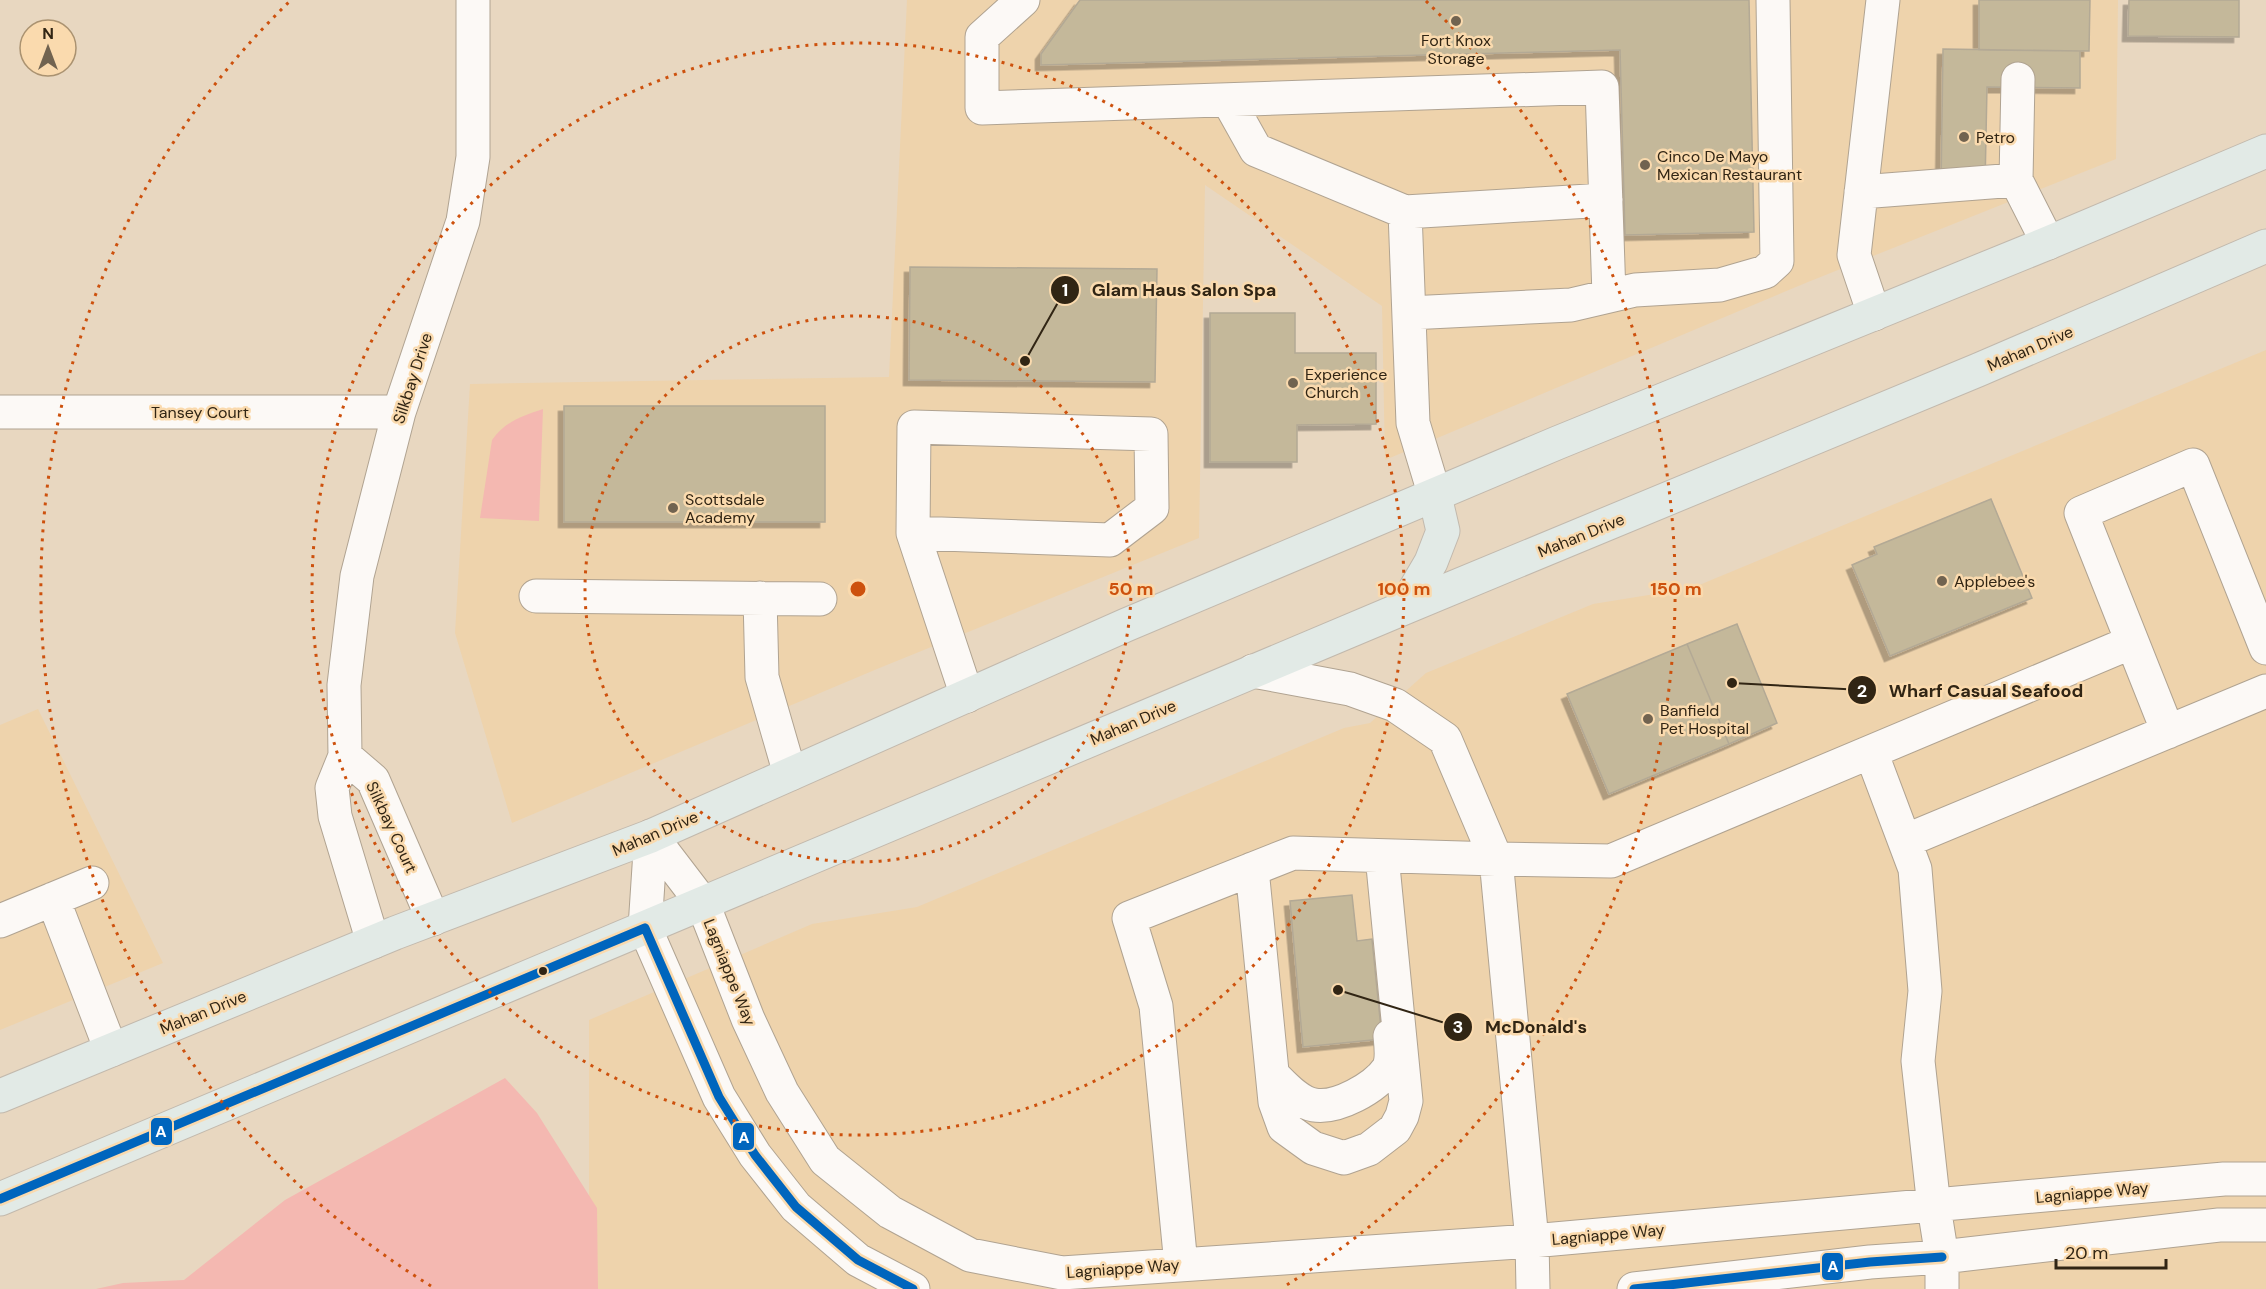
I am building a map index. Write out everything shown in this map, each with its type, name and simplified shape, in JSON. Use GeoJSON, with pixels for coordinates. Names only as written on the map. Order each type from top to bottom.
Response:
{"type":"FeatureCollection","features":[{"type":"Feature","properties":{"kind":"main road","name":"Mahan Drive"},"geometry":{"type":"LineString","coordinates":[[0,1096],[373,942],[651,836],[1126,625],[1557,443],[2048,243],[2266,151]]}},
{"type":"Feature","properties":{"kind":"main road","name":"Mahan Drive"},"geometry":{"type":"LineString","coordinates":[[0,1199],[1253,671],[1978,370],[2266,246]]}},
{"type":"Feature","properties":{"kind":"main road"},"geometry":{"type":"LineString","coordinates":[[2223,264],[2266,263]]}},
{"type":"Feature","properties":{"kind":"main road"},"geometry":{"type":"LineString","coordinates":[[1404,608],[1431,562],[1443,531],[1435,496]]}},
{"type":"Feature","properties":{"kind":"street","name":"Silkbay Drive"},"geometry":{"type":"LineString","coordinates":[[345,756],[344,685],[357,576],[399,412],[463,221],[473,157],[472,0]]}},
{"type":"Feature","properties":{"kind":"street"},"geometry":{"type":"LineString","coordinates":[[1023,0],[981,37],[981,108],[1602,87],[1609,296]]}},
{"type":"Feature","properties":{"kind":"street"},"geometry":{"type":"LineString","coordinates":[[1408,313],[1571,305],[1635,290],[1720,285],[1765,272],[1777,261],[1773,0]]}},
{"type":"Feature","properties":{"kind":"street"},"geometry":{"type":"LineString","coordinates":[[1874,314],[1854,255],[1884,0]]}},
{"type":"Feature","properties":{"kind":"street"},"geometry":{"type":"LineString","coordinates":[[2018,79],[2016,180],[2048,243]]}},
{"type":"Feature","properties":{"kind":"street"},"geometry":{"type":"LineString","coordinates":[[1228,100],[1256,150],[1405,212],[1606,200]]}},
{"type":"Feature","properties":{"kind":"street"},"geometry":{"type":"LineString","coordinates":[[1861,192],[2016,180]]}},
{"type":"Feature","properties":{"kind":"street"},"geometry":{"type":"LineString","coordinates":[[1405,212],[1413,423],[1435,496]]}},
{"type":"Feature","properties":{"kind":"street","name":"Tansey Court"},"geometry":{"type":"LineString","coordinates":[[0,412],[399,412]]}},
{"type":"Feature","properties":{"kind":"street"},"geometry":{"type":"LineString","coordinates":[[913,533],[1110,540],[1152,508],[1151,434],[914,427],[913,533],[967,696]]}},
{"type":"Feature","properties":{"kind":"street"},"geometry":{"type":"LineString","coordinates":[[2168,732],[2081,513],[2193,465],[2266,648]]}},
{"type":"Feature","properties":{"kind":"street"},"geometry":{"type":"LineString","coordinates":[[536,596],[820,599]]}},
{"type":"Feature","properties":{"kind":"street"},"geometry":{"type":"LineString","coordinates":[[760,598],[762,677],[790,774]]}},
{"type":"Feature","properties":{"kind":"street"},"geometry":{"type":"LineString","coordinates":[[1181,1265],[1156,1006],[1129,918],[1293,853],[1496,860],[1611,861],[2132,642]]}},
{"type":"Feature","properties":{"kind":"street"},"geometry":{"type":"LineString","coordinates":[[1253,671],[1350,689],[1395,705],[1445,739],[1496,860],[1532,1240],[1533,1289]]}},
{"type":"Feature","properties":{"kind":"street"},"geometry":{"type":"LineString","coordinates":[[1905,841],[2266,691]]}},
{"type":"Feature","properties":{"kind":"street"},"geometry":{"type":"LineString","coordinates":[[1871,752],[1915,868],[1925,991],[1918,1061],[1934,1207],[1942,1257],[1942,1289]]}},
{"type":"Feature","properties":{"kind":"street"},"geometry":{"type":"LineString","coordinates":[[345,756],[332,788],[335,816],[373,942]]}},
{"type":"Feature","properties":{"kind":"street","name":"Silkbay Court"},"geometry":{"type":"LineString","coordinates":[[345,756],[373,780],[433,919]]}},
{"type":"Feature","properties":{"kind":"street"},"geometry":{"type":"LineString","coordinates":[[651,836],[645,928],[719,1097],[755,1155],[796,1207],[858,1260],[913,1289]]}},
{"type":"Feature","properties":{"kind":"street","name":"Lagniappe Way"},"geometry":{"type":"LineString","coordinates":[[651,836],[703,904],[748,1019],[782,1092],[825,1160],[890,1212],[970,1255],[1062,1273],[1532,1240],[1934,1207],[2224,1179],[2266,1179]]}},
{"type":"Feature","properties":{"kind":"street"},"geometry":{"type":"LineString","coordinates":[[1273,1075],[1300,1124],[1320,1141],[1343,1143],[1369,1140],[1386,1126],[1394,1083],[1376,898],[1382,856]]}},
{"type":"Feature","properties":{"kind":"street"},"geometry":{"type":"LineString","coordinates":[[1252,869],[1275,1102],[1284,1127],[1313,1148],[1344,1158],[1369,1149],[1395,1129],[1406,1101],[1382,856]]}},
{"type":"Feature","properties":{"kind":"street"},"geometry":{"type":"LineString","coordinates":[[0,921],[92,883]]}},
{"type":"Feature","properties":{"kind":"street"},"geometry":{"type":"LineString","coordinates":[[53,899],[111,1050]]}},
{"type":"Feature","properties":{"kind":"street"},"geometry":{"type":"LineString","coordinates":[[1273,1075],[1289,1092],[1313,1105],[1335,1104],[1368,1089],[1389,1068],[1392,1050]]}},
{"type":"Feature","properties":{"kind":"street"},"geometry":{"type":"LineString","coordinates":[[1634,1289],[2219,1225],[2266,1226]]}},
{"type":"Feature","properties":{"kind":"shaded area"},"geometry":{"type":"Polygon","coordinates":[[[907,0],[2118,0],[2116,159],[1808,282],[1385,460],[1382,306],[1205,185],[1199,538],[877,669],[512,823],[455,633],[470,384],[889,377],[907,0]]]}},
{"type":"Feature","properties":{"kind":"shaded area"},"geometry":{"type":"Polygon","coordinates":[[[2266,350],[2266,1289],[589,1289],[589,1020],[812,924],[917,907],[1344,728],[1370,723],[1426,673],[1593,604],[1692,588],[2266,350]]]}},
{"type":"Feature","properties":{"kind":"shaded area"},"geometry":{"type":"Polygon","coordinates":[[[543,409],[539,521],[480,518],[492,440],[509,424],[543,409]]]}},
{"type":"Feature","properties":{"kind":"shaded area"},"geometry":{"type":"Polygon","coordinates":[[[38,709],[163,963],[0,1030],[0,725],[38,709]]]}},
{"type":"Feature","properties":{"kind":"shaded area"},"geometry":{"type":"Polygon","coordinates":[[[505,1078],[537,1113],[597,1208],[598,1289],[96,1289],[123,1283],[184,1280],[285,1200],[505,1078]]]}},
{"type":"Feature","properties":{"kind":"building"},"geometry":{"type":"Polygon","coordinates":[[[1080,0],[1749,0],[1754,232],[1625,235],[1620,50],[1041,65],[1041,54],[1080,0]]]}},
{"type":"Feature","properties":{"kind":"building"},"geometry":{"type":"Polygon","coordinates":[[[1979,0],[2090,0],[2089,51],[1979,50],[1979,0]]]}},
{"type":"Feature","properties":{"kind":"building"},"geometry":{"type":"Polygon","coordinates":[[[2129,0],[2239,0],[2239,37],[2128,36],[2129,0]]]}},
{"type":"Feature","properties":{"kind":"building","name":"Petro"},"geometry":{"type":"Polygon","coordinates":[[[1943,49],[2080,51],[2080,88],[1987,87],[1985,186],[1941,186],[1943,49]]]}},
{"type":"Feature","properties":{"kind":"building"},"geometry":{"type":"Polygon","coordinates":[[[910,267],[1157,269],[1155,382],[909,380],[910,267]]]}},
{"type":"Feature","properties":{"kind":"building"},"geometry":{"type":"Polygon","coordinates":[[[1210,313],[1295,313],[1295,353],[1376,353],[1376,424],[1297,425],[1297,462],[1210,462],[1210,313]]]}},
{"type":"Feature","properties":{"kind":"building","name":"Scottsdale Academy"},"geometry":{"type":"Polygon","coordinates":[[[564,406],[825,406],[825,522],[564,522],[564,406]]]}},
{"type":"Feature","properties":{"kind":"building","name":"Applebee's"},"geometry":{"type":"Polygon","coordinates":[[[1991,499],[2032,598],[1890,656],[1852,565],[1877,554],[1874,547],[1991,499]]]}},
{"type":"Feature","properties":{"kind":"building"},"geometry":{"type":"Polygon","coordinates":[[[1737,624],[1777,723],[1729,744],[1687,644],[1737,624]]]}},
{"type":"Feature","properties":{"kind":"building","name":"Banfield Pet Hospital"},"geometry":{"type":"Polygon","coordinates":[[[1687,644],[1729,744],[1609,794],[1567,694],[1687,644]]]}},
{"type":"Feature","properties":{"kind":"building"},"geometry":{"type":"Polygon","coordinates":[[[1352,895],[1357,941],[1372,939],[1382,1039],[1303,1047],[1290,901],[1352,895]]]}},
{"type":"Feature","properties":{"kind":"transit line","name":"A"},"geometry":{"type":"LineString","coordinates":[[645,928],[719,1097],[755,1155],[796,1207],[858,1260],[913,1289]]}},
{"type":"Feature","properties":{"kind":"transit line","name":"A"},"geometry":{"type":"LineString","coordinates":[[0,1199],[645,928]]}},
{"type":"Feature","properties":{"kind":"transit line","name":"A"},"geometry":{"type":"LineString","coordinates":[[1634,1289],[1870,1262],[1942,1257]]}},
{"type":"Feature","properties":{"kind":"place","name":"Fort Knox Storage"},"geometry":{"type":"Point","coordinates":[1456,21]}},
{"type":"Feature","properties":{"kind":"place","name":"Petro"},"geometry":{"type":"Point","coordinates":[1964,137]}},
{"type":"Feature","properties":{"kind":"place","name":"Cinco De Mayo Mexican Restaurant"},"geometry":{"type":"Point","coordinates":[1645,165]}},
{"type":"Feature","properties":{"kind":"place","name":"Glam Haus Salon Spa"},"geometry":{"type":"Point","coordinates":[1025,361]}},
{"type":"Feature","properties":{"kind":"place","name":"Experience Church"},"geometry":{"type":"Point","coordinates":[1293,383]}},
{"type":"Feature","properties":{"kind":"place","name":"Scottsdale Academy"},"geometry":{"type":"Point","coordinates":[673,508]}},
{"type":"Feature","properties":{"kind":"place","name":"Applebee's"},"geometry":{"type":"Point","coordinates":[1942,581]}},
{"type":"Feature","properties":{"kind":"place","name":"Wharf Casual Seafood"},"geometry":{"type":"Point","coordinates":[1732,683]}},
{"type":"Feature","properties":{"kind":"place","name":"Banfield Pet Hospital"},"geometry":{"type":"Point","coordinates":[1648,719]}},
{"type":"Feature","properties":{"kind":"place","name":"McDonald's"},"geometry":{"type":"Point","coordinates":[1338,990]}}]}
